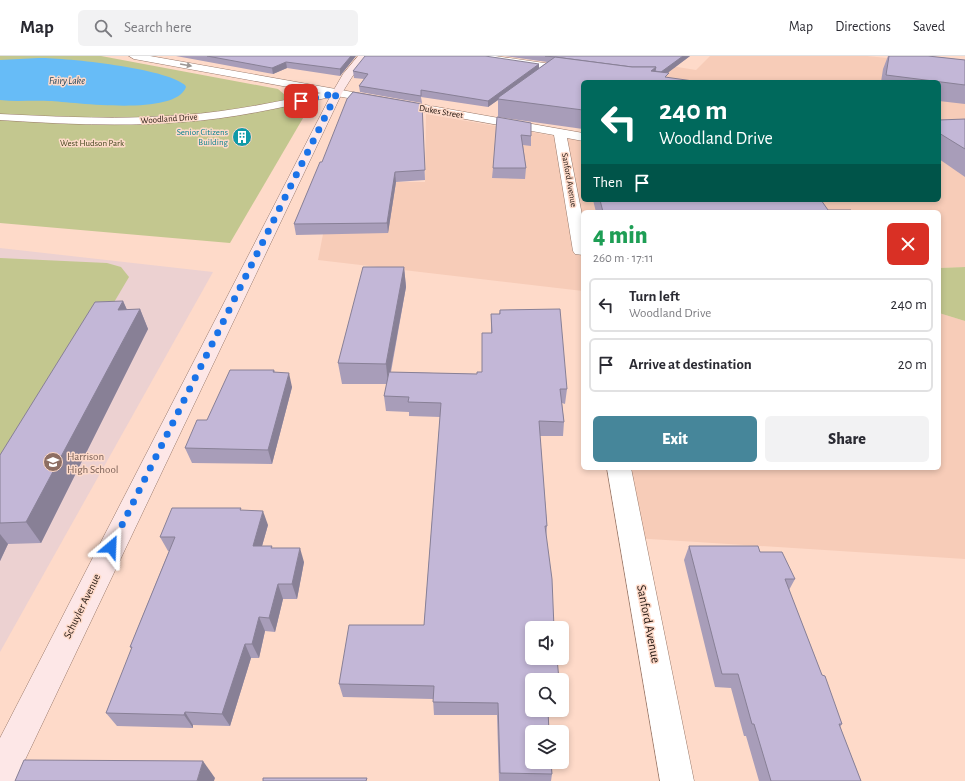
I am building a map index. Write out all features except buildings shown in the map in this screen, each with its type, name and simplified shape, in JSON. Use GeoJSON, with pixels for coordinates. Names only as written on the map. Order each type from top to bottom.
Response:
{"type":"FeatureCollection","features":[{"type":"Feature","properties":{"kind":"main road","name":"Schuyler Avenue"},"geometry":{"type":"LineString","coordinates":[[0,774],[337,93],[347,76],[363,56]]}},
{"type":"Feature","properties":{"kind":"street","name":"Dukes Street"},"geometry":{"type":"LineString","coordinates":[[134,56],[581,137]]}},
{"type":"Feature","properties":{"kind":"street"},"geometry":{"type":"LineString","coordinates":[[475,56],[583,72]]}},
{"type":"Feature","properties":{"kind":"street"},"geometry":{"type":"LineString","coordinates":[[540,77],[552,67]]}},
{"type":"Feature","properties":{"kind":"street","name":"Woodland Drive"},"geometry":{"type":"LineString","coordinates":[[0,117],[102,122],[172,119],[238,112],[337,93]]}},
{"type":"Feature","properties":{"kind":"street"},"geometry":{"type":"LineString","coordinates":[[482,119],[495,110]]}},
{"type":"Feature","properties":{"kind":"street","name":"Sanford Avenue"},"geometry":{"type":"LineString","coordinates":[[560,133],[581,251]]}},
{"type":"Feature","properties":{"kind":"street","name":"Sanford Avenue"},"geometry":{"type":"LineString","coordinates":[[619,470],[677,781]]}},
{"type":"Feature","properties":{"kind":"shaded area"},"geometry":{"type":"Polygon","coordinates":[[[710,56],[867,56],[965,66],[965,267],[941,268],[941,210],[581,210],[581,291],[318,260],[330,198],[388,182],[425,182],[426,114],[581,141],[581,202],[941,202],[941,80],[650,80],[646,62],[696,70],[710,56]]]}},
{"type":"Feature","properties":{"kind":"shaded area","name":"Harrison High School"},"geometry":{"type":"Polygon","coordinates":[[[0,248],[213,272],[0,652],[0,248]]]}},
{"type":"Feature","properties":{"kind":"shaded area"},"geometry":{"type":"Polygon","coordinates":[[[941,314],[965,321],[965,559],[634,538],[624,470],[941,470],[941,314]]]}},
{"type":"Feature","properties":{"kind":"green space","name":"West Hudson Park"},"geometry":{"type":"Polygon","coordinates":[[[0,56],[101,56],[278,89],[306,113],[230,243],[0,223],[0,56]]]}},
{"type":"Feature","properties":{"kind":"green space"},"geometry":{"type":"Polygon","coordinates":[[[0,258],[107,263],[121,267],[129,277],[0,495],[0,258]]]}},
{"type":"Feature","properties":{"kind":"green space"},"geometry":{"type":"Polygon","coordinates":[[[965,267],[965,321],[941,314],[941,268],[965,267]]]}},
{"type":"Feature","properties":{"kind":"water","name":"Fairy Lake"},"geometry":{"type":"Polygon","coordinates":[[[39,58],[93,62],[138,69],[174,79],[186,87],[178,96],[163,102],[144,105],[123,106],[49,101],[0,100],[0,60],[39,58]]]}},
{"type":"Feature","properties":{"kind":"place","name":"Senior Citizens Building"},"geometry":{"type":"Point","coordinates":[242,137]}},
{"type":"Feature","properties":{"kind":"place","name":"Harrison High School"},"geometry":{"type":"Point","coordinates":[53,462]}},
{"type":"Feature","properties":{"kind":"route"},"geometry":{"type":"LineString","coordinates":[[111,547],[337,93],[301,101]]}}]}
